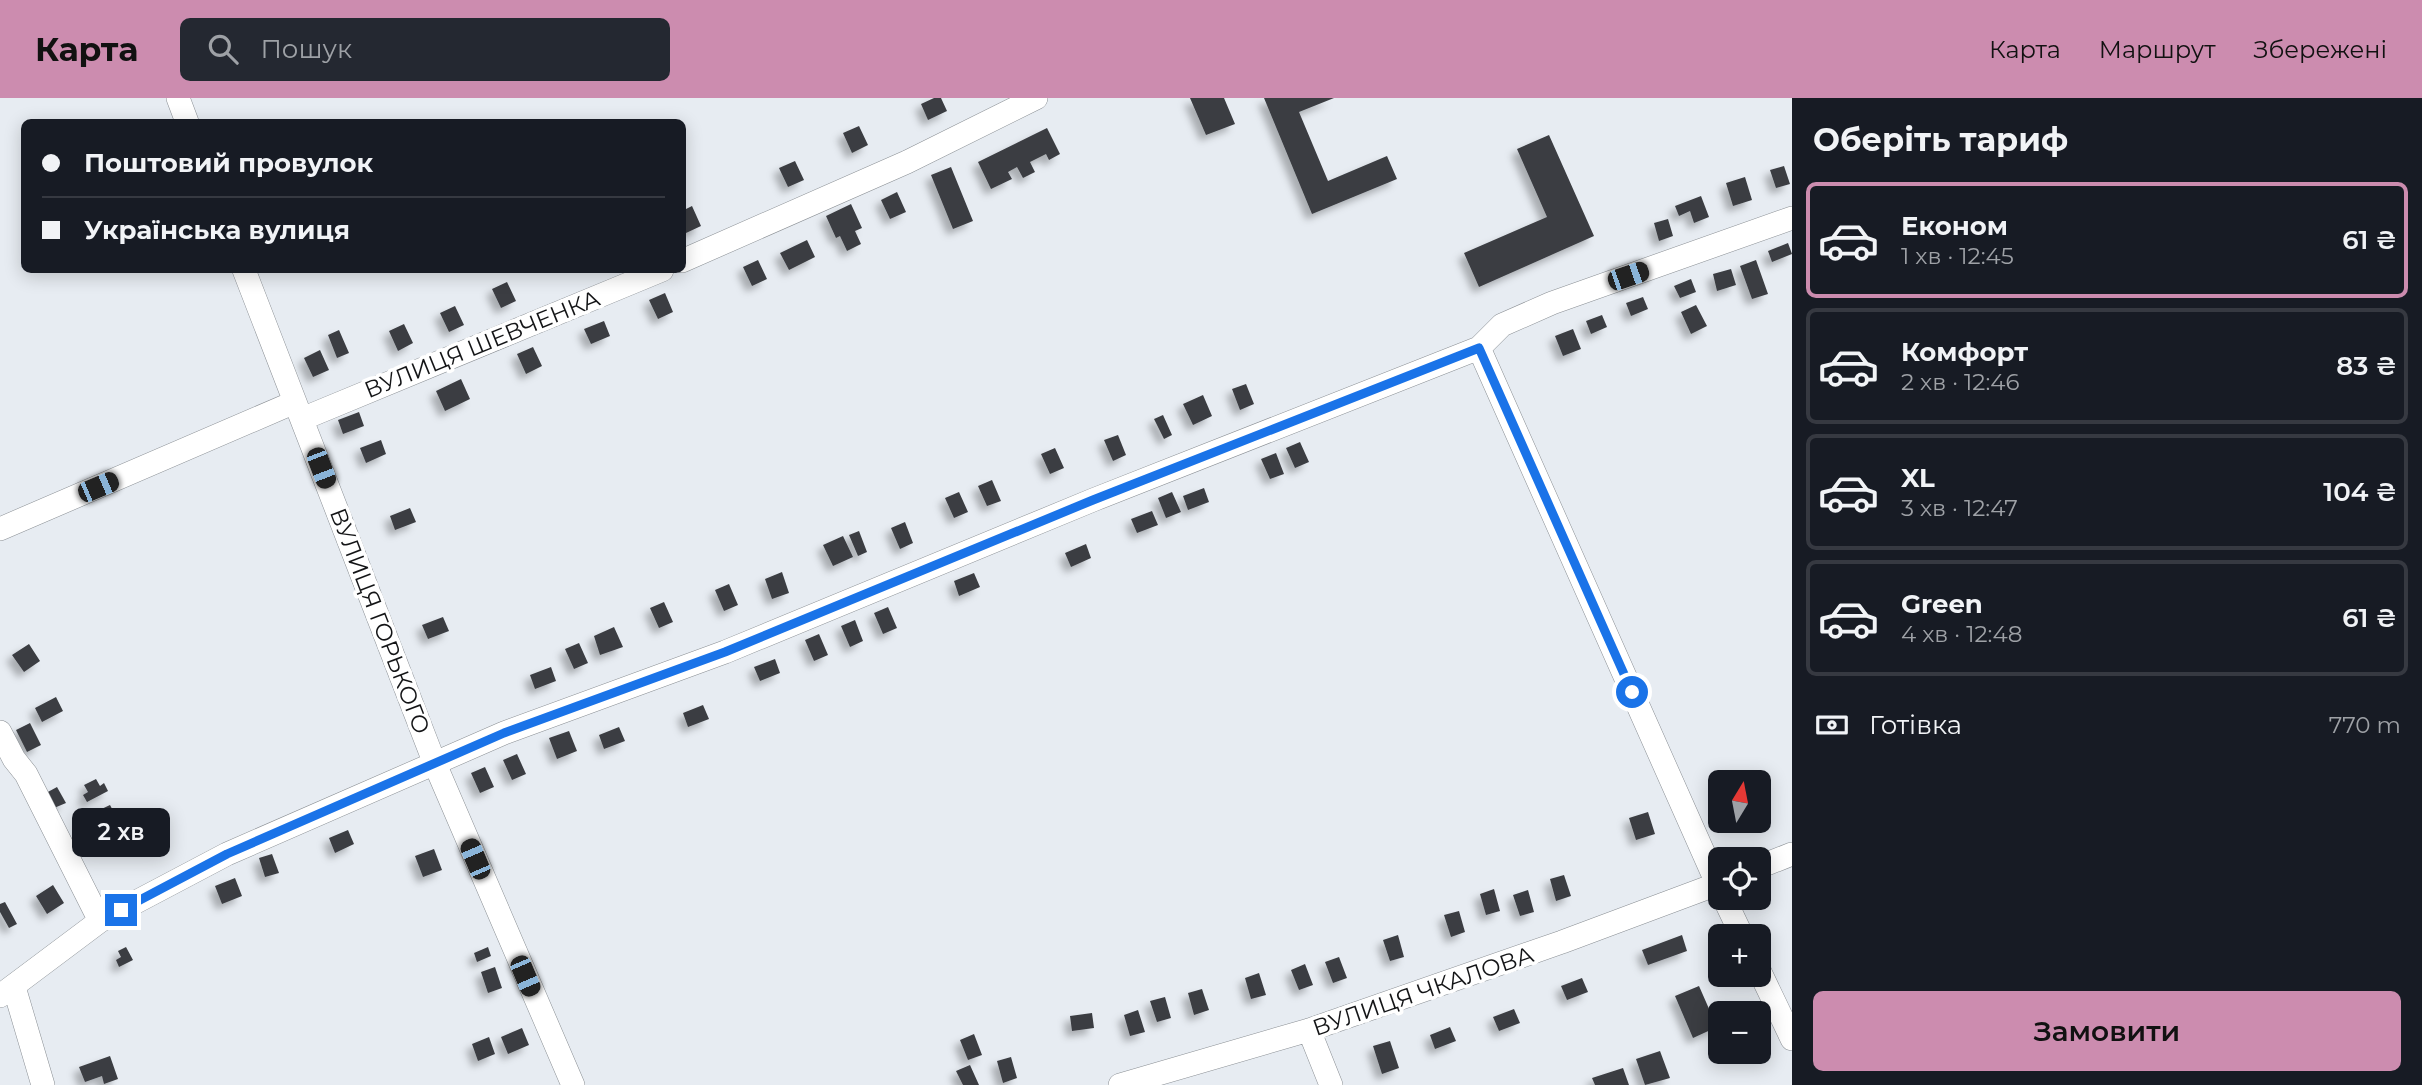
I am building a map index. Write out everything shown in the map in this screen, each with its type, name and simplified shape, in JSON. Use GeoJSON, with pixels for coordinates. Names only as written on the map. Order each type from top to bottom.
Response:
{"type":"FeatureCollection","features":[{"type":"Feature","properties":{"kind":"street"},"geometry":{"type":"LineString","coordinates":[[178,98],[186,119]]}},
{"type":"Feature","properties":{"kind":"street"},"geometry":{"type":"LineString","coordinates":[[686,259],[907,162],[1036,98]]}},
{"type":"Feature","properties":{"kind":"street"},"geometry":{"type":"LineString","coordinates":[[43,1085],[7,992],[100,921],[227,854],[504,733],[725,652],[1093,500],[1479,348],[1502,325],[1552,303],[1792,218]]}},
{"type":"Feature","properties":{"kind":"street","name":"ВУЛИЦЯ ГОРЬКОГО"},"geometry":{"type":"LineString","coordinates":[[245,273],[435,764],[573,1085]]}},
{"type":"Feature","properties":{"kind":"street","name":"ВУЛИЦЯ ШЕВЧЕНКА"},"geometry":{"type":"LineString","coordinates":[[0,529],[298,410],[654,273]]}},
{"type":"Feature","properties":{"kind":"street"},"geometry":{"type":"LineString","coordinates":[[1479,348],[1708,862]]}},
{"type":"Feature","properties":{"kind":"street"},"geometry":{"type":"LineString","coordinates":[[0,732],[14,759],[26,774],[100,921]]}},
{"type":"Feature","properties":{"kind":"street"},"geometry":{"type":"LineString","coordinates":[[1771,862],[1792,854]]}},
{"type":"Feature","properties":{"kind":"street","name":"ВУЛИЦЯ ЧКАЛОВА"},"geometry":{"type":"LineString","coordinates":[[1120,1085],[1309,1030],[1708,893]]}},
{"type":"Feature","properties":{"kind":"street"},"geometry":{"type":"LineString","coordinates":[[1767,987],[1792,1039]]}},
{"type":"Feature","properties":{"kind":"street"},"geometry":{"type":"LineString","coordinates":[[1309,1030],[1331,1085]]}},
{"type":"Feature","properties":{"kind":"building"},"geometry":{"type":"Polygon","coordinates":[[[941,98],[947,111],[928,120],[921,104],[941,98]]]}},
{"type":"Feature","properties":{"kind":"building"},"geometry":{"type":"Polygon","coordinates":[[[1190,98],[1224,98],[1235,124],[1206,135],[1190,98]]]}},
{"type":"Feature","properties":{"kind":"building"},"geometry":{"type":"Polygon","coordinates":[[[1264,98],[1334,98],[1299,112],[1328,181],[1387,156],[1397,179],[1312,214],[1264,98]]]}},
{"type":"Feature","properties":{"kind":"building"},"geometry":{"type":"Polygon","coordinates":[[[859,126],[868,145],[852,153],[843,133],[859,126]]]}},
{"type":"Feature","properties":{"kind":"building"},"geometry":{"type":"Polygon","coordinates":[[[1047,128],[1060,154],[1049,160],[1046,154],[1030,162],[1035,172],[1023,178],[1017,167],[1008,172],[1012,179],[991,189],[978,162],[1047,128]]]}},
{"type":"Feature","properties":{"kind":"building"},"geometry":{"type":"Polygon","coordinates":[[[1549,135],[1594,236],[1479,287],[1464,253],[1547,217],[1517,149],[1549,135]]]}},
{"type":"Feature","properties":{"kind":"building"},"geometry":{"type":"Polygon","coordinates":[[[795,161],[804,180],[788,187],[779,168],[795,161]]]}},
{"type":"Feature","properties":{"kind":"building"},"geometry":{"type":"Polygon","coordinates":[[[1784,166],[1790,184],[1776,188],[1770,170],[1784,166]]]}},
{"type":"Feature","properties":{"kind":"building"},"geometry":{"type":"Polygon","coordinates":[[[951,167],[973,221],[953,229],[931,175],[951,167]]]}},
{"type":"Feature","properties":{"kind":"building"},"geometry":{"type":"Polygon","coordinates":[[[1745,177],[1752,200],[1733,206],[1726,183],[1745,177]]]}},
{"type":"Feature","properties":{"kind":"building"},"geometry":{"type":"Polygon","coordinates":[[[897,192],[906,212],[890,219],[881,200],[897,192]]]}},
{"type":"Feature","properties":{"kind":"building"},"geometry":{"type":"Polygon","coordinates":[[[1701,196],[1709,217],[1694,223],[1690,211],[1679,216],[1675,206],[1701,196]]]}},
{"type":"Feature","properties":{"kind":"building"},"geometry":{"type":"Polygon","coordinates":[[[851,204],[862,228],[855,231],[861,244],[847,251],[840,236],[836,238],[826,216],[851,204]]]}},
{"type":"Feature","properties":{"kind":"building"},"geometry":{"type":"Polygon","coordinates":[[[692,206],[701,226],[686,233],[686,209],[692,206]]]}},
{"type":"Feature","properties":{"kind":"building"},"geometry":{"type":"Polygon","coordinates":[[[1668,219],[1673,236],[1659,241],[1654,223],[1668,219]]]}},
{"type":"Feature","properties":{"kind":"building"},"geometry":{"type":"Polygon","coordinates":[[[807,240],[815,257],[789,270],[780,253],[807,240]]]}},
{"type":"Feature","properties":{"kind":"building"},"geometry":{"type":"Polygon","coordinates":[[[1788,243],[1792,254],[1772,262],[1768,251],[1788,243]]]}},
{"type":"Feature","properties":{"kind":"building"},"geometry":{"type":"Polygon","coordinates":[[[758,260],[767,279],[752,286],[743,267],[758,260]]]}},
{"type":"Feature","properties":{"kind":"building"},"geometry":{"type":"Polygon","coordinates":[[[1756,260],[1768,294],[1752,299],[1740,266],[1756,260]]]}},
{"type":"Feature","properties":{"kind":"building"},"geometry":{"type":"Polygon","coordinates":[[[1731,269],[1736,285],[1717,291],[1713,274],[1731,269]]]}},
{"type":"Feature","properties":{"kind":"building"},"geometry":{"type":"Polygon","coordinates":[[[1691,279],[1696,292],[1680,298],[1674,286],[1691,279]]]}},
{"type":"Feature","properties":{"kind":"building"},"geometry":{"type":"Polygon","coordinates":[[[507,282],[516,301],[501,308],[492,289],[507,282]]]}},
{"type":"Feature","properties":{"kind":"building"},"geometry":{"type":"Polygon","coordinates":[[[665,293],[673,312],[658,319],[649,300],[665,293]]]}},
{"type":"Feature","properties":{"kind":"building"},"geometry":{"type":"Polygon","coordinates":[[[1643,297],[1648,309],[1631,316],[1626,303],[1643,297]]]}},
{"type":"Feature","properties":{"kind":"building"},"geometry":{"type":"Polygon","coordinates":[[[1696,305],[1707,326],[1691,334],[1681,312],[1696,305]]]}},
{"type":"Feature","properties":{"kind":"building"},"geometry":{"type":"Polygon","coordinates":[[[455,306],[464,325],[449,332],[440,313],[455,306]]]}},
{"type":"Feature","properties":{"kind":"building"},"geometry":{"type":"Polygon","coordinates":[[[1602,315],[1607,327],[1591,334],[1586,321],[1602,315]]]}},
{"type":"Feature","properties":{"kind":"building"},"geometry":{"type":"Polygon","coordinates":[[[604,321],[610,336],[591,344],[584,329],[604,321]]]}},
{"type":"Feature","properties":{"kind":"building"},"geometry":{"type":"Polygon","coordinates":[[[404,324],[413,343],[398,351],[389,331],[404,324]]]}},
{"type":"Feature","properties":{"kind":"building"},"geometry":{"type":"Polygon","coordinates":[[[1573,329],[1581,349],[1563,356],[1555,336],[1573,329]]]}},
{"type":"Feature","properties":{"kind":"building"},"geometry":{"type":"Polygon","coordinates":[[[339,330],[349,353],[337,358],[328,335],[339,330]]]}},
{"type":"Feature","properties":{"kind":"building"},"geometry":{"type":"Polygon","coordinates":[[[533,347],[542,366],[526,374],[517,354],[533,347]]]}},
{"type":"Feature","properties":{"kind":"building"},"geometry":{"type":"Polygon","coordinates":[[[320,350],[329,370],[313,377],[304,358],[320,350]]]}},
{"type":"Feature","properties":{"kind":"building"},"geometry":{"type":"Polygon","coordinates":[[[461,379],[470,399],[445,411],[436,391],[461,379]]]}},
{"type":"Feature","properties":{"kind":"building"},"geometry":{"type":"Polygon","coordinates":[[[1246,384],[1254,404],[1240,410],[1232,389],[1246,384]]]}},
{"type":"Feature","properties":{"kind":"building"},"geometry":{"type":"Polygon","coordinates":[[[1203,395],[1212,416],[1193,425],[1183,404],[1203,395]]]}},
{"type":"Feature","properties":{"kind":"building"},"geometry":{"type":"Polygon","coordinates":[[[359,412],[364,426],[343,434],[338,420],[359,412]]]}},
{"type":"Feature","properties":{"kind":"building"},"geometry":{"type":"Polygon","coordinates":[[[1163,415],[1172,435],[1164,439],[1154,419],[1163,415]]]}},
{"type":"Feature","properties":{"kind":"building"},"geometry":{"type":"Polygon","coordinates":[[[1118,435],[1126,455],[1113,461],[1104,440],[1118,435]]]}},
{"type":"Feature","properties":{"kind":"building"},"geometry":{"type":"Polygon","coordinates":[[[381,440],[386,454],[366,463],[360,448],[381,440]]]}},
{"type":"Feature","properties":{"kind":"building"},"geometry":{"type":"Polygon","coordinates":[[[1300,442],[1309,462],[1295,468],[1286,448],[1300,442]]]}},
{"type":"Feature","properties":{"kind":"building"},"geometry":{"type":"Polygon","coordinates":[[[1055,448],[1064,468],[1050,474],[1041,454],[1055,448]]]}},
{"type":"Feature","properties":{"kind":"building"},"geometry":{"type":"Polygon","coordinates":[[[1276,453],[1284,474],[1270,479],[1261,459],[1276,453]]]}},
{"type":"Feature","properties":{"kind":"building"},"geometry":{"type":"Polygon","coordinates":[[[992,480],[1001,501],[987,506],[978,486],[992,480]]]}},
{"type":"Feature","properties":{"kind":"building"},"geometry":{"type":"Polygon","coordinates":[[[1204,488],[1209,502],[1188,510],[1183,496],[1204,488]]]}},
{"type":"Feature","properties":{"kind":"building"},"geometry":{"type":"Polygon","coordinates":[[[959,492],[968,512],[954,518],[945,498],[959,492]]]}},
{"type":"Feature","properties":{"kind":"building"},"geometry":{"type":"Polygon","coordinates":[[[1172,492],[1181,512],[1166,518],[1158,498],[1172,492]]]}},
{"type":"Feature","properties":{"kind":"building"},"geometry":{"type":"Polygon","coordinates":[[[410,508],[416,522],[395,530],[390,516],[410,508]]]}},
{"type":"Feature","properties":{"kind":"building"},"geometry":{"type":"Polygon","coordinates":[[[1152,511],[1158,525],[1137,533],[1131,519],[1152,511]]]}},
{"type":"Feature","properties":{"kind":"building"},"geometry":{"type":"Polygon","coordinates":[[[905,522],[913,543],[900,549],[891,528],[905,522]]]}},
{"type":"Feature","properties":{"kind":"building"},"geometry":{"type":"Polygon","coordinates":[[[859,531],[867,552],[858,556],[849,535],[859,531]]]}},
{"type":"Feature","properties":{"kind":"building"},"geometry":{"type":"Polygon","coordinates":[[[843,536],[853,557],[833,566],[823,545],[843,536]]]}},
{"type":"Feature","properties":{"kind":"building"},"geometry":{"type":"Polygon","coordinates":[[[1086,544],[1091,558],[1071,567],[1065,553],[1086,544]]]}},
{"type":"Feature","properties":{"kind":"building"},"geometry":{"type":"Polygon","coordinates":[[[782,572],[789,593],[772,599],[765,579],[782,572]]]}},
{"type":"Feature","properties":{"kind":"building"},"geometry":{"type":"Polygon","coordinates":[[[974,573],[980,587],[959,596],[954,581],[974,573]]]}},
{"type":"Feature","properties":{"kind":"building"},"geometry":{"type":"Polygon","coordinates":[[[729,584],[738,605],[724,611],[715,590],[729,584]]]}},
{"type":"Feature","properties":{"kind":"building"},"geometry":{"type":"Polygon","coordinates":[[[664,602],[673,622],[659,628],[650,608],[664,602]]]}},
{"type":"Feature","properties":{"kind":"building"},"geometry":{"type":"Polygon","coordinates":[[[888,607],[897,628],[883,634],[874,613],[888,607]]]}},
{"type":"Feature","properties":{"kind":"building"},"geometry":{"type":"Polygon","coordinates":[[[443,617],[449,631],[428,639],[422,625],[443,617]]]}},
{"type":"Feature","properties":{"kind":"building"},"geometry":{"type":"Polygon","coordinates":[[[855,620],[863,641],[850,647],[841,626],[855,620]]]}},
{"type":"Feature","properties":{"kind":"building"},"geometry":{"type":"Polygon","coordinates":[[[614,627],[623,647],[600,655],[594,636],[614,627]]]}},
{"type":"Feature","properties":{"kind":"building"},"geometry":{"type":"Polygon","coordinates":[[[819,634],[828,655],[814,661],[805,640],[819,634]]]}},
{"type":"Feature","properties":{"kind":"building"},"geometry":{"type":"Polygon","coordinates":[[[579,643],[588,663],[574,669],[565,649],[579,643]]]}},
{"type":"Feature","properties":{"kind":"building"},"geometry":{"type":"Polygon","coordinates":[[[29,644],[40,661],[24,672],[12,655],[29,644]]]}},
{"type":"Feature","properties":{"kind":"building"},"geometry":{"type":"Polygon","coordinates":[[[775,659],[780,673],[760,681],[754,667],[775,659]]]}},
{"type":"Feature","properties":{"kind":"building"},"geometry":{"type":"Polygon","coordinates":[[[551,667],[556,681],[535,689],[530,675],[551,667]]]}},
{"type":"Feature","properties":{"kind":"building"},"geometry":{"type":"Polygon","coordinates":[[[56,697],[63,711],[42,722],[35,708],[56,697]]]}},
{"type":"Feature","properties":{"kind":"building"},"geometry":{"type":"Polygon","coordinates":[[[703,705],[709,719],[688,727],[683,713],[703,705]]]}},
{"type":"Feature","properties":{"kind":"building"},"geometry":{"type":"Polygon","coordinates":[[[30,723],[41,745],[27,752],[16,730],[30,723]]]}},
{"type":"Feature","properties":{"kind":"building"},"geometry":{"type":"Polygon","coordinates":[[[619,727],[625,741],[604,749],[599,735],[619,727]]]}},
{"type":"Feature","properties":{"kind":"building"},"geometry":{"type":"Polygon","coordinates":[[[569,731],[577,751],[557,759],[549,738],[569,731]]]}},
{"type":"Feature","properties":{"kind":"building"},"geometry":{"type":"Polygon","coordinates":[[[517,754],[526,774],[512,780],[503,760],[517,754]]]}},
{"type":"Feature","properties":{"kind":"building"},"geometry":{"type":"Polygon","coordinates":[[[485,767],[494,787],[480,793],[471,773],[485,767]]]}},
{"type":"Feature","properties":{"kind":"building"},"geometry":{"type":"Polygon","coordinates":[[[96,779],[100,786],[104,783],[108,791],[87,802],[83,795],[88,792],[84,785],[96,779]]]}},
{"type":"Feature","properties":{"kind":"building"},"geometry":{"type":"Polygon","coordinates":[[[57,787],[66,803],[54,808],[46,793],[57,787]]]}},
{"type":"Feature","properties":{"kind":"building"},"geometry":{"type":"Polygon","coordinates":[[[110,805],[119,822],[99,832],[91,814],[110,805]]]}},
{"type":"Feature","properties":{"kind":"building"},"geometry":{"type":"Polygon","coordinates":[[[1648,812],[1655,834],[1636,840],[1629,818],[1648,812]]]}},
{"type":"Feature","properties":{"kind":"building"},"geometry":{"type":"Polygon","coordinates":[[[348,830],[354,844],[335,853],[329,838],[348,830]]]}},
{"type":"Feature","properties":{"kind":"building"},"geometry":{"type":"Polygon","coordinates":[[[434,849],[442,870],[423,877],[415,856],[434,849]]]}},
{"type":"Feature","properties":{"kind":"building"},"geometry":{"type":"Polygon","coordinates":[[[272,854],[279,873],[265,877],[259,858],[272,854]]]}},
{"type":"Feature","properties":{"kind":"building"},"geometry":{"type":"Polygon","coordinates":[[[1564,875],[1571,896],[1556,901],[1550,879],[1564,875]]]}},
{"type":"Feature","properties":{"kind":"building"},"geometry":{"type":"Polygon","coordinates":[[[235,878],[242,896],[222,904],[215,886],[235,878]]]}},
{"type":"Feature","properties":{"kind":"building"},"geometry":{"type":"Polygon","coordinates":[[[53,885],[64,903],[47,914],[36,896],[53,885]]]}},
{"type":"Feature","properties":{"kind":"building"},"geometry":{"type":"Polygon","coordinates":[[[1494,889],[1500,911],[1486,915],[1480,894],[1494,889]]]}},
{"type":"Feature","properties":{"kind":"building"},"geometry":{"type":"Polygon","coordinates":[[[1528,890],[1534,912],[1520,916],[1513,895],[1528,890]]]}},
{"type":"Feature","properties":{"kind":"building"},"geometry":{"type":"Polygon","coordinates":[[[5,902],[17,924],[9,928],[0,912],[0,904],[5,902]]]}},
{"type":"Feature","properties":{"kind":"building"},"geometry":{"type":"Polygon","coordinates":[[[1459,911],[1465,932],[1451,937],[1444,915],[1459,911]]]}},
{"type":"Feature","properties":{"kind":"building"},"geometry":{"type":"Polygon","coordinates":[[[1398,935],[1404,957],[1390,961],[1383,940],[1398,935]]]}},
{"type":"Feature","properties":{"kind":"building"},"geometry":{"type":"Polygon","coordinates":[[[1682,935],[1687,951],[1648,965],[1642,950],[1682,935]]]}},
{"type":"Feature","properties":{"kind":"building"},"geometry":{"type":"Polygon","coordinates":[[[126,947],[133,960],[119,967],[116,960],[121,957],[118,951],[126,947]]]}},
{"type":"Feature","properties":{"kind":"building"},"geometry":{"type":"Polygon","coordinates":[[[488,947],[491,956],[477,962],[474,953],[488,947]]]}},
{"type":"Feature","properties":{"kind":"building"},"geometry":{"type":"Polygon","coordinates":[[[1339,957],[1347,978],[1333,983],[1325,962],[1339,957]]]}},
{"type":"Feature","properties":{"kind":"building"},"geometry":{"type":"Polygon","coordinates":[[[1305,964],[1313,985],[1299,990],[1291,970],[1305,964]]]}},
{"type":"Feature","properties":{"kind":"building"},"geometry":{"type":"Polygon","coordinates":[[[495,967],[502,988],[488,993],[481,972],[495,967]]]}},
{"type":"Feature","properties":{"kind":"building"},"geometry":{"type":"Polygon","coordinates":[[[1259,973],[1266,995],[1251,999],[1245,978],[1259,973]]]}},
{"type":"Feature","properties":{"kind":"building"},"geometry":{"type":"Polygon","coordinates":[[[1582,978],[1588,992],[1567,1000],[1561,986],[1582,978]]]}},
{"type":"Feature","properties":{"kind":"building"},"geometry":{"type":"Polygon","coordinates":[[[1699,986],[1708,1006],[1708,1031],[1693,1038],[1675,996],[1699,986]]]}},
{"type":"Feature","properties":{"kind":"building"},"geometry":{"type":"Polygon","coordinates":[[[1202,989],[1209,1010],[1194,1015],[1188,993],[1202,989]]]}},
{"type":"Feature","properties":{"kind":"building"},"geometry":{"type":"Polygon","coordinates":[[[1165,997],[1171,1018],[1157,1022],[1150,1001],[1165,997]]]}},
{"type":"Feature","properties":{"kind":"building"},"geometry":{"type":"Polygon","coordinates":[[[1514,1009],[1520,1023],[1499,1031],[1493,1017],[1514,1009]]]}},
{"type":"Feature","properties":{"kind":"building"},"geometry":{"type":"Polygon","coordinates":[[[1138,1010],[1145,1032],[1130,1036],[1124,1015],[1138,1010]]]}},
{"type":"Feature","properties":{"kind":"building"},"geometry":{"type":"Polygon","coordinates":[[[1092,1013],[1094,1028],[1072,1031],[1070,1016],[1092,1013]]]}},
{"type":"Feature","properties":{"kind":"building"},"geometry":{"type":"Polygon","coordinates":[[[1450,1027],[1456,1041],[1435,1049],[1430,1035],[1450,1027]]]}},
{"type":"Feature","properties":{"kind":"building"},"geometry":{"type":"Polygon","coordinates":[[[522,1028],[529,1045],[508,1054],[501,1037],[522,1028]]]}},
{"type":"Feature","properties":{"kind":"building"},"geometry":{"type":"Polygon","coordinates":[[[974,1034],[982,1055],[968,1060],[960,1040],[974,1034]]]}},
{"type":"Feature","properties":{"kind":"building"},"geometry":{"type":"Polygon","coordinates":[[[489,1037],[495,1054],[478,1061],[472,1044],[489,1037]]]}},
{"type":"Feature","properties":{"kind":"building"},"geometry":{"type":"Polygon","coordinates":[[[1390,1041],[1399,1068],[1382,1074],[1373,1046],[1390,1041]]]}},
{"type":"Feature","properties":{"kind":"building"},"geometry":{"type":"Polygon","coordinates":[[[1660,1051],[1670,1078],[1645,1085],[1636,1059],[1660,1051]]]}},
{"type":"Feature","properties":{"kind":"building"},"geometry":{"type":"Polygon","coordinates":[[[110,1056],[118,1079],[104,1084],[102,1076],[85,1082],[79,1067],[110,1056]]]}},
{"type":"Feature","properties":{"kind":"building"},"geometry":{"type":"Polygon","coordinates":[[[1011,1057],[1017,1078],[1003,1083],[997,1061],[1011,1057]]]}},
{"type":"Feature","properties":{"kind":"building"},"geometry":{"type":"Polygon","coordinates":[[[970,1065],[979,1085],[963,1085],[956,1071],[970,1065]]]}},
{"type":"Feature","properties":{"kind":"building"},"geometry":{"type":"Polygon","coordinates":[[[1623,1068],[1629,1085],[1595,1085],[1592,1078],[1623,1068]]]}},
{"type":"Feature","properties":{"kind":"route"},"geometry":{"type":"LineString","coordinates":[[121,910],[227,854],[504,733],[725,652],[1093,500],[1479,348],[1632,692]]}}]}
